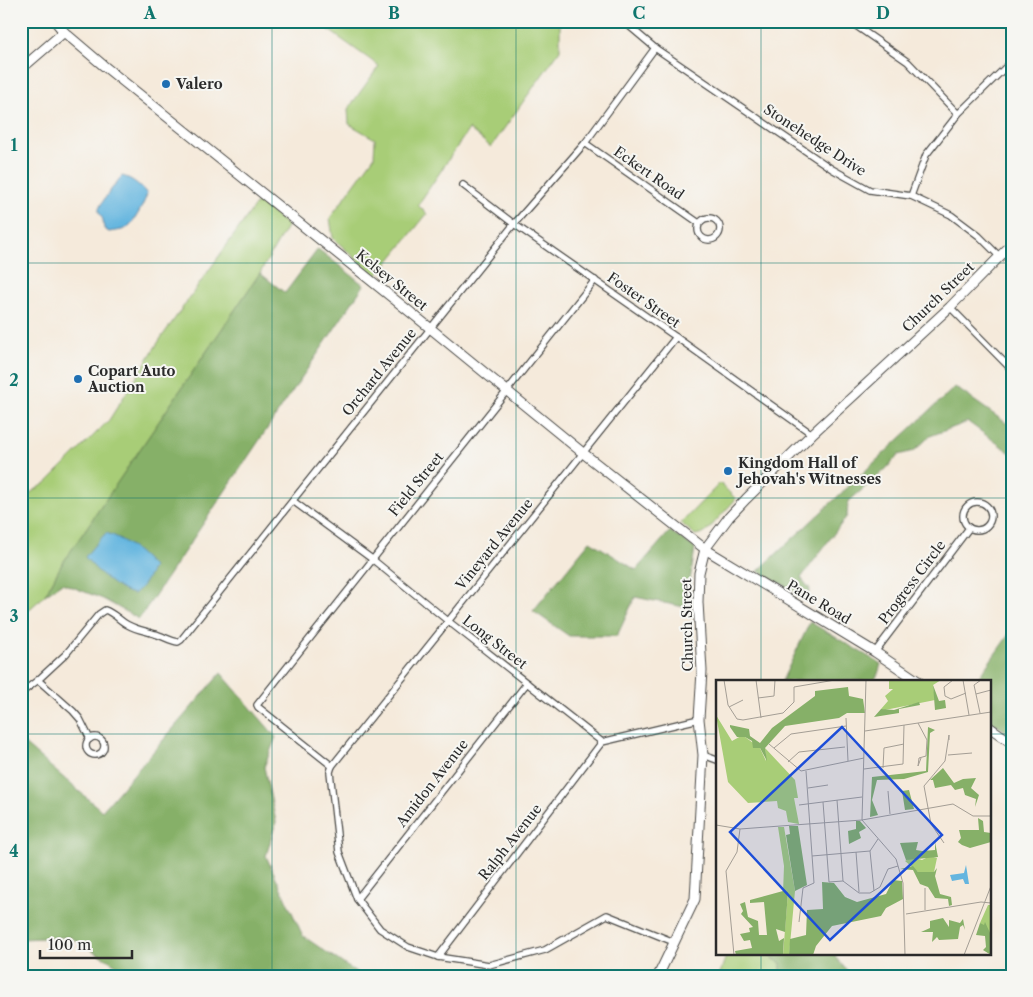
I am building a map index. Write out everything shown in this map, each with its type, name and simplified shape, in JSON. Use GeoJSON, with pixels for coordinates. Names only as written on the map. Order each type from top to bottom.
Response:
{"type":"FeatureCollection","features":[{"type":"Feature","properties":{"kind":"street","name":"Kelsey Street"},"geometry":{"type":"LineString","coordinates":[[55,21],[64,32],[110,71],[704,550]]}},
{"type":"Feature","properties":{"kind":"street","name":"Stonehedge Drive"},"geometry":{"type":"LineString","coordinates":[[626,21],[629,26],[655,48],[832,169],[870,190],[911,196],[951,215],[979,236],[999,256]]}},
{"type":"Feature","properties":{"kind":"street"},"geometry":{"type":"LineString","coordinates":[[849,21],[908,62],[958,114]]}},
{"type":"Feature","properties":{"kind":"street"},"geometry":{"type":"LineString","coordinates":[[21,69],[64,32]]}},
{"type":"Feature","properties":{"kind":"street","name":"Orchard Avenue"},"geometry":{"type":"LineString","coordinates":[[38,680],[66,654],[104,610],[127,625],[178,642],[514,224],[585,143],[655,48]]}},
{"type":"Feature","properties":{"kind":"street"},"geometry":{"type":"LineString","coordinates":[[911,196],[926,155],[958,114],[1012,62]]}},
{"type":"Feature","properties":{"kind":"street","name":"Eckert Road"},"geometry":{"type":"LineString","coordinates":[[585,143],[700,223]]}},
{"type":"Feature","properties":{"kind":"street","name":"Foster Street"},"geometry":{"type":"LineString","coordinates":[[462,185],[514,224],[812,434]]}},
{"type":"Feature","properties":{"kind":"street","name":"Eckert Road"},"geometry":{"type":"LineString","coordinates":[[709,218],[716,221],[720,228],[719,235],[713,240],[706,241],[698,234],[697,230],[700,223],[702,220],[709,218]]}},
{"type":"Feature","properties":{"kind":"street","name":"Church Street"},"geometry":{"type":"LineString","coordinates":[[658,976],[695,899],[703,754],[699,719],[702,671],[698,594],[699,573],[704,550],[729,517],[746,499],[812,434],[950,307],[1012,244]]}},
{"type":"Feature","properties":{"kind":"street","name":"Field Street"},"geometry":{"type":"LineString","coordinates":[[332,766],[258,707],[257,704],[595,280]]}},
{"type":"Feature","properties":{"kind":"street"},"geometry":{"type":"LineString","coordinates":[[950,307],[1012,370]]}},
{"type":"Feature","properties":{"kind":"street","name":"Vineyard Avenue"},"geometry":{"type":"LineString","coordinates":[[332,766],[676,337]]}},
{"type":"Feature","properties":{"kind":"street","name":"Long Street"},"geometry":{"type":"LineString","coordinates":[[293,501],[372,559],[602,742]]}},
{"type":"Feature","properties":{"kind":"street"},"geometry":{"type":"LineString","coordinates":[[977,502],[988,506],[992,517],[989,525],[986,528],[977,530],[969,528],[963,517],[966,507],[970,503],[977,502]]}},
{"type":"Feature","properties":{"kind":"street","name":"Progress Circle"},"geometry":{"type":"LineString","coordinates":[[875,652],[969,528]]}},
{"type":"Feature","properties":{"kind":"street","name":"Pane Road"},"geometry":{"type":"LineString","coordinates":[[704,550],[875,652],[917,680]]}},
{"type":"Feature","properties":{"kind":"street"},"geometry":{"type":"LineString","coordinates":[[21,693],[38,680],[73,711],[90,738]]}},
{"type":"Feature","properties":{"kind":"street","name":"Amidon Avenue"},"geometry":{"type":"LineString","coordinates":[[357,899],[527,683]]}},
{"type":"Feature","properties":{"kind":"street"},"geometry":{"type":"LineString","coordinates":[[602,742],[699,719]]}},
{"type":"Feature","properties":{"kind":"street"},"geometry":{"type":"LineString","coordinates":[[990,728],[1012,743]]}},
{"type":"Feature","properties":{"kind":"street","name":"Ralph Avenue"},"geometry":{"type":"LineString","coordinates":[[438,957],[602,742]]}},
{"type":"Feature","properties":{"kind":"street"},"geometry":{"type":"LineString","coordinates":[[703,754],[716,760]]}},
{"type":"Feature","properties":{"kind":"street"},"geometry":{"type":"LineString","coordinates":[[332,766],[330,772],[339,852],[357,899],[380,929],[408,947],[438,957],[489,965],[545,950],[607,915],[674,942]]}},
{"type":"Feature","properties":{"kind":"green space"},"geometry":{"type":"Polygon","coordinates":[[[316,21],[560,21],[560,50],[491,147],[469,129],[418,205],[427,214],[376,277],[333,238],[330,218],[374,157],[375,139],[349,124],[348,109],[379,66],[316,21]]]}},
{"type":"Feature","properties":{"kind":"green space"},"geometry":{"type":"Polygon","coordinates":[[[258,201],[288,225],[260,273],[62,564],[45,595],[21,617],[21,504],[30,493],[46,483],[109,420],[161,338],[258,201]]]}},
{"type":"Feature","properties":{"kind":"green space"},"geometry":{"type":"Polygon","coordinates":[[[318,249],[364,285],[139,619],[103,599],[62,583],[45,595],[62,564],[260,273],[285,293],[318,249]]]}},
{"type":"Feature","properties":{"kind":"green space"},"geometry":{"type":"Polygon","coordinates":[[[955,387],[1012,427],[1012,454],[968,422],[930,436],[914,451],[898,455],[886,469],[848,502],[847,516],[801,578],[810,589],[807,598],[758,571],[955,387]]]}},
{"type":"Feature","properties":{"kind":"green space"},"geometry":{"type":"Polygon","coordinates":[[[720,483],[736,499],[705,533],[695,535],[681,523],[720,483]]]}},
{"type":"Feature","properties":{"kind":"green space"},"geometry":{"type":"Polygon","coordinates":[[[670,531],[695,548],[689,588],[689,608],[635,597],[617,636],[569,636],[533,611],[590,541],[636,570],[670,531]]]}},
{"type":"Feature","properties":{"kind":"green space"},"geometry":{"type":"Polygon","coordinates":[[[810,622],[881,664],[875,680],[782,680],[810,622]]]}},
{"type":"Feature","properties":{"kind":"green space"},"geometry":{"type":"Polygon","coordinates":[[[1012,630],[1012,735],[990,721],[990,680],[977,680],[1012,630]]]}},
{"type":"Feature","properties":{"kind":"green space"},"geometry":{"type":"Polygon","coordinates":[[[221,673],[276,737],[264,767],[276,822],[266,856],[303,936],[363,976],[148,976],[133,967],[128,972],[70,937],[21,939],[21,741],[102,811],[221,673]]]}},
{"type":"Feature","properties":{"kind":"green space"},"geometry":{"type":"Polygon","coordinates":[[[727,954],[764,954],[781,963],[781,976],[719,976],[727,954]]]}},
{"type":"Feature","properties":{"kind":"green space"},"geometry":{"type":"Polygon","coordinates":[[[764,954],[836,954],[835,957],[852,976],[781,976],[781,963],[764,954]]]}},
{"type":"Feature","properties":{"kind":"water"},"geometry":{"type":"Polygon","coordinates":[[[122,176],[136,183],[147,194],[132,223],[123,230],[109,232],[104,229],[99,209],[122,176]]]}},
{"type":"Feature","properties":{"kind":"water"},"geometry":{"type":"Polygon","coordinates":[[[106,533],[125,542],[153,567],[145,582],[134,594],[114,585],[85,557],[106,533]]]}},
{"type":"Feature","properties":{"kind":"place","name":"Valero"},"geometry":{"type":"Point","coordinates":[166,84]}},
{"type":"Feature","properties":{"kind":"place","name":"Copart Auto Auction"},"geometry":{"type":"Point","coordinates":[78,379]}},
{"type":"Feature","properties":{"kind":"place","name":"Kingdom Hall of Jehovah's Witnesses"},"geometry":{"type":"Point","coordinates":[728,471]}}]}
